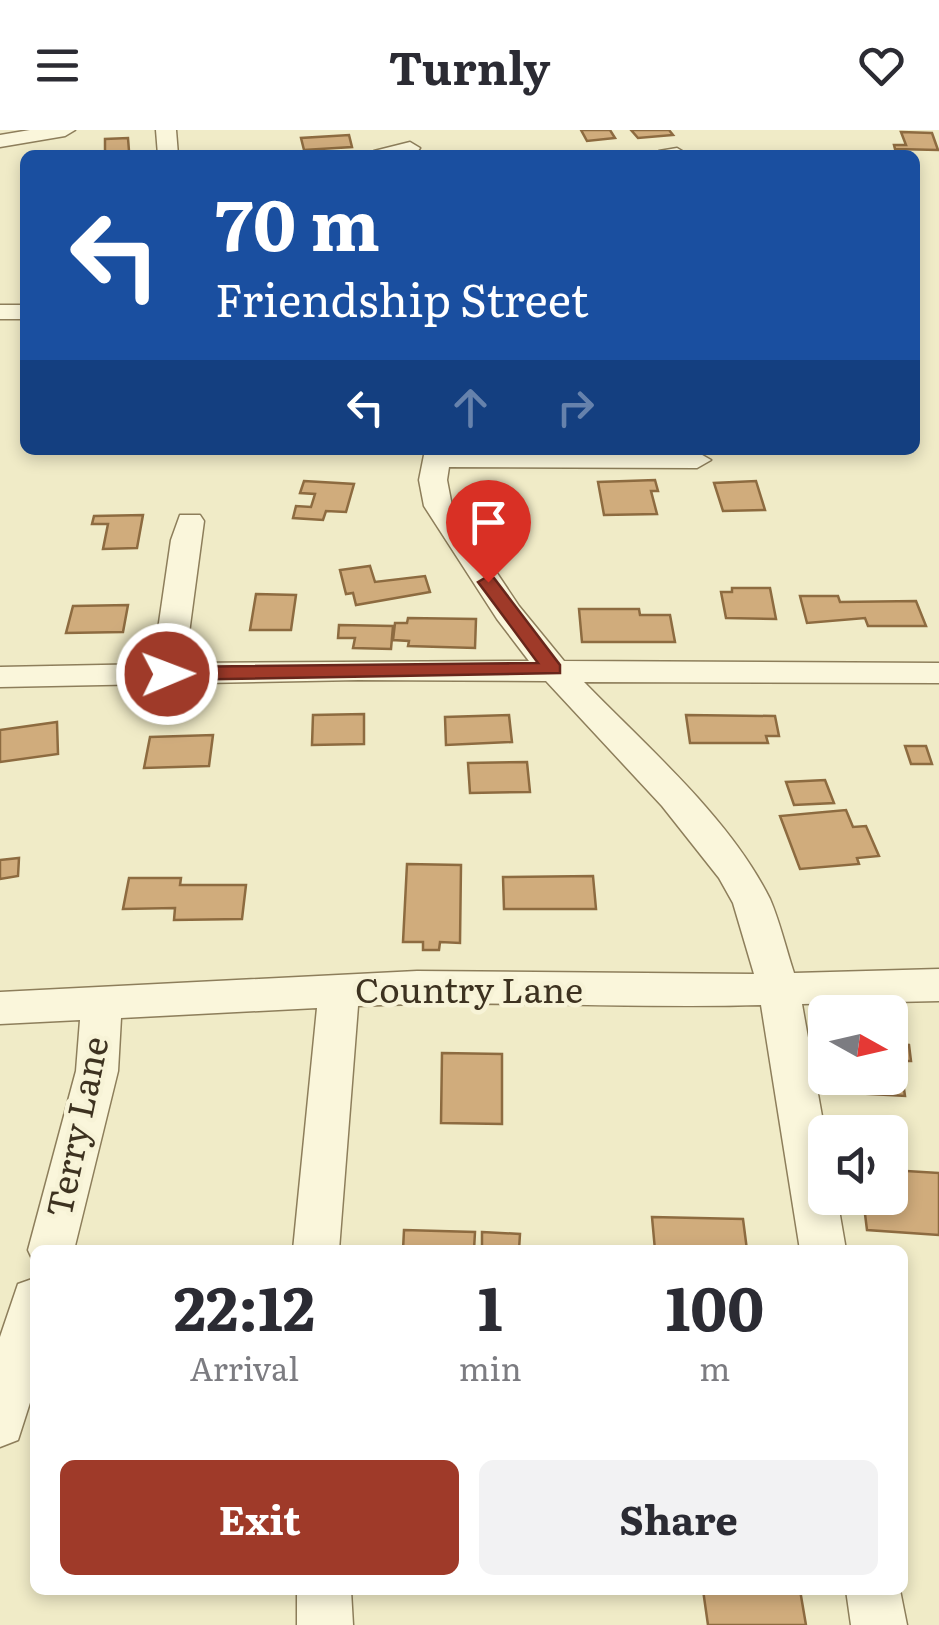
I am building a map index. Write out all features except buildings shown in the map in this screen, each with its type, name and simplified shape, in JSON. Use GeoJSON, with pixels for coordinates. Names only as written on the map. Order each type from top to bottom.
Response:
{"type":"FeatureCollection","features":[{"type":"Feature","properties":{"kind":"street"},"geometry":{"type":"LineString","coordinates":[[0,141],[64,130]]}},
{"type":"Feature","properties":{"kind":"street"},"geometry":{"type":"LineString","coordinates":[[402,150],[410,148]]}},
{"type":"Feature","properties":{"kind":"street"},"geometry":{"type":"LineString","coordinates":[[697,460],[438,455],[433,480],[438,506],[508,612],[553,669],[675,797],[732,868],[752,902],[778,990],[822,1245]]}},
{"type":"Feature","properties":{"kind":"street"},"geometry":{"type":"LineString","coordinates":[[167,674],[176,629],[180,558],[190,521]]}},
{"type":"Feature","properties":{"kind":"street"},"geometry":{"type":"LineString","coordinates":[[0,677],[553,669],[939,673]]}},
{"type":"Feature","properties":{"kind":"street","name":"Country Lane"},"geometry":{"type":"LineString","coordinates":[[0,1008],[339,990],[778,990],[939,984]]}},
{"type":"Feature","properties":{"kind":"street"},"geometry":{"type":"LineString","coordinates":[[316,1245],[339,990]]}},
{"type":"Feature","properties":{"kind":"street","name":"Terry Lane"},"geometry":{"type":"LineString","coordinates":[[51,1245],[94,1087],[102,1003]]}},
{"type":"Feature","properties":{"kind":"street"},"geometry":{"type":"LineString","coordinates":[[0,1422],[30,1317]]}},
{"type":"Feature","properties":{"kind":"street"},"geometry":{"type":"LineString","coordinates":[[324,1595],[325,1625]]}},
{"type":"Feature","properties":{"kind":"street"},"geometry":{"type":"LineString","coordinates":[[874,1595],[879,1625]]}},
{"type":"Feature","properties":{"kind":"route"},"geometry":{"type":"LineString","coordinates":[[167,674],[553,669],[488,582]]}}]}
